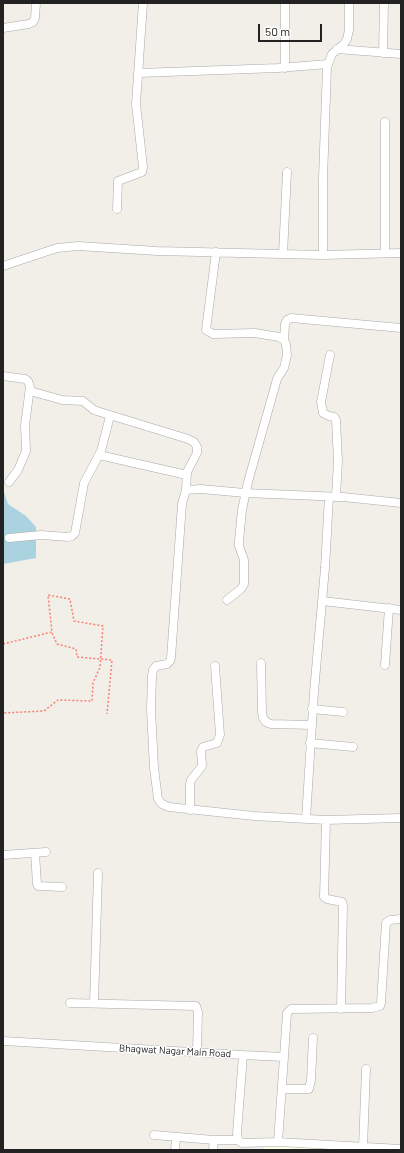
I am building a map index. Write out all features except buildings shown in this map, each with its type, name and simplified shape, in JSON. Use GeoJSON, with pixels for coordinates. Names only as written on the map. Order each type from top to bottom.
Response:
{"type":"FeatureCollection","features":[{"type":"Feature","properties":{"kind":"street"},"geometry":{"type":"LineString","coordinates":[[3,28],[33,22],[35,18],[36,3]]}},
{"type":"Feature","properties":{"kind":"street"},"geometry":{"type":"LineString","coordinates":[[117,209],[118,180],[142,172],[143,167],[137,111],[143,3]]}},
{"type":"Feature","properties":{"kind":"street"},"geometry":{"type":"LineString","coordinates":[[285,3],[285,68]]}},
{"type":"Feature","properties":{"kind":"street"},"geometry":{"type":"LineString","coordinates":[[323,255],[323,178],[326,81],[328,64],[332,54],[344,44],[347,39],[349,30],[349,3]]}},
{"type":"Feature","properties":{"kind":"street"},"geometry":{"type":"LineString","coordinates":[[383,52],[384,3]]}},
{"type":"Feature","properties":{"kind":"street"},"geometry":{"type":"LineString","coordinates":[[337,49],[401,54]]}},
{"type":"Feature","properties":{"kind":"street"},"geometry":{"type":"LineString","coordinates":[[139,74],[285,68],[328,64]]}},
{"type":"Feature","properties":{"kind":"street"},"geometry":{"type":"LineString","coordinates":[[385,122],[385,253]]}},
{"type":"Feature","properties":{"kind":"street"},"geometry":{"type":"LineString","coordinates":[[283,254],[287,172]]}},
{"type":"Feature","properties":{"kind":"street"},"geometry":{"type":"LineString","coordinates":[[3,266],[57,248],[78,246],[157,251],[323,255],[401,253]]}},
{"type":"Feature","properties":{"kind":"street"},"geometry":{"type":"LineString","coordinates":[[216,252],[206,330],[213,334],[264,334],[284,340]]}},
{"type":"Feature","properties":{"kind":"street"},"geometry":{"type":"LineString","coordinates":[[227,600],[241,589],[244,584],[244,560],[239,546],[239,541],[245,493],[277,379],[286,362],[286,344],[284,340],[285,324],[287,320],[290,318],[401,328]]}},
{"type":"Feature","properties":{"kind":"street"},"geometry":{"type":"LineString","coordinates":[[306,819],[312,709],[332,497],[338,461],[336,420],[334,417],[323,413],[321,402],[330,355]]}},
{"type":"Feature","properties":{"kind":"street"},"geometry":{"type":"LineString","coordinates":[[3,376],[28,381],[30,391],[26,425],[25,457],[9,482]]}},
{"type":"Feature","properties":{"kind":"street"},"geometry":{"type":"LineString","coordinates":[[30,391],[62,400],[83,401],[94,410],[188,439],[194,442],[197,447],[197,453],[186,475],[186,490],[182,504],[171,658],[168,664],[156,666],[153,670],[151,709],[154,768],[158,799],[162,804],[169,807],[190,810],[306,819],[326,820],[401,818]]}},
{"type":"Feature","properties":{"kind":"street"},"geometry":{"type":"LineString","coordinates":[[9,538],[41,535],[68,537],[75,533],[86,476],[99,455],[103,445],[110,416]]}},
{"type":"Feature","properties":{"kind":"street"},"geometry":{"type":"LineString","coordinates":[[99,455],[186,475]]}},
{"type":"Feature","properties":{"kind":"street"},"geometry":{"type":"LineString","coordinates":[[186,490],[201,489],[401,503]]}},
{"type":"Feature","properties":{"kind":"street"},"geometry":{"type":"LineString","coordinates":[[322,602],[401,610]]}},
{"type":"Feature","properties":{"kind":"street"},"geometry":{"type":"LineString","coordinates":[[385,665],[389,608]]}},
{"type":"Feature","properties":{"kind":"street"},"geometry":{"type":"LineString","coordinates":[[261,663],[262,712],[263,718],[266,722],[271,724],[312,725]]}},
{"type":"Feature","properties":{"kind":"street"},"geometry":{"type":"LineString","coordinates":[[190,810],[190,784],[191,780],[202,766],[201,751],[203,748],[214,745],[219,740],[220,730],[215,666]]}},
{"type":"Feature","properties":{"kind":"street"},"geometry":{"type":"LineString","coordinates":[[312,709],[343,712]]}},
{"type":"Feature","properties":{"kind":"street"},"geometry":{"type":"LineString","coordinates":[[310,743],[353,747]]}},
{"type":"Feature","properties":{"kind":"street"},"geometry":{"type":"LineString","coordinates":[[326,820],[324,897],[342,902],[343,906],[341,1009]]}},
{"type":"Feature","properties":{"kind":"street"},"geometry":{"type":"LineString","coordinates":[[3,855],[46,852]]}},
{"type":"Feature","properties":{"kind":"street"},"geometry":{"type":"LineString","coordinates":[[35,853],[36,884],[38,886],[62,887]]}},
{"type":"Feature","properties":{"kind":"street"},"geometry":{"type":"LineString","coordinates":[[94,1003],[98,873]]}},
{"type":"Feature","properties":{"kind":"street"},"geometry":{"type":"LineString","coordinates":[[278,1142],[288,1011],[291,1009],[372,1008],[380,1006],[386,923],[390,920],[401,919]]}},
{"type":"Feature","properties":{"kind":"street"},"geometry":{"type":"LineString","coordinates":[[70,1003],[196,1006],[198,1012],[197,1052]]}},
{"type":"Feature","properties":{"kind":"street"},"geometry":{"type":"LineString","coordinates":[[282,1089],[309,1089],[311,1080],[313,1038]]}},
{"type":"Feature","properties":{"kind":"street","name":"Bhagwat Nagar Main Road"},"geometry":{"type":"LineString","coordinates":[[3,1041],[243,1055],[237,1133],[243,1144]]}},
{"type":"Feature","properties":{"kind":"street"},"geometry":{"type":"LineString","coordinates":[[243,1055],[284,1057]]}},
{"type":"Feature","properties":{"kind":"street"},"geometry":{"type":"LineString","coordinates":[[363,1147],[366,1068]]}},
{"type":"Feature","properties":{"kind":"street"},"geometry":{"type":"LineString","coordinates":[[154,1135],[264,1146],[278,1142],[401,1149]]}},
{"type":"Feature","properties":{"kind":"street"},"geometry":{"type":"LineString","coordinates":[[175,1150],[176,1138]]}},
{"type":"Feature","properties":{"kind":"street"},"geometry":{"type":"LineString","coordinates":[[213,1150],[214,1140]]}},
{"type":"Feature","properties":{"kind":"path"},"geometry":{"type":"LineString","coordinates":[[3,712],[44,711],[58,700],[92,701],[93,683],[100,667],[101,658],[103,626],[74,621],[70,599],[48,595],[52,632],[57,644],[76,649],[77,657],[101,658],[112,660],[107,714]]}},
{"type":"Feature","properties":{"kind":"path"},"geometry":{"type":"LineString","coordinates":[[3,644],[52,632]]}},
{"type":"Feature","properties":{"kind":"shaded area"},"geometry":{"type":"Polygon","coordinates":[[[265,1143],[351,1150],[264,1150],[265,1143]]]}},
{"type":"Feature","properties":{"kind":"water"},"geometry":{"type":"Polygon","coordinates":[[[3,489],[8,504],[26,516],[36,527],[36,558],[3,564],[3,489]]]}}]}
